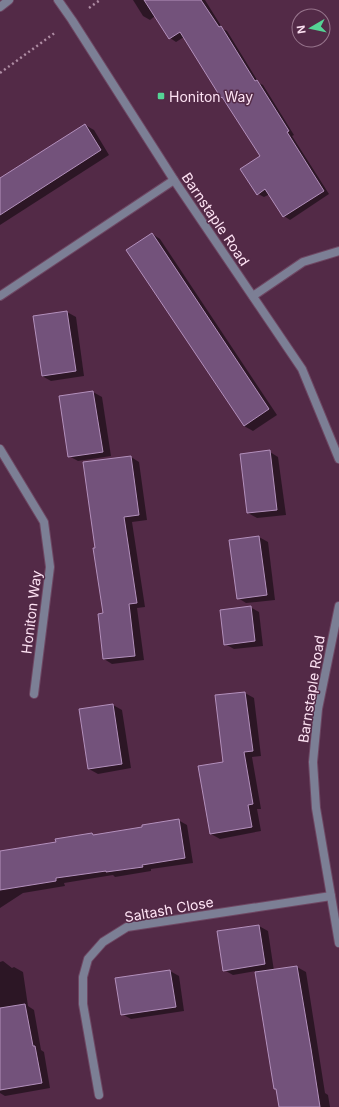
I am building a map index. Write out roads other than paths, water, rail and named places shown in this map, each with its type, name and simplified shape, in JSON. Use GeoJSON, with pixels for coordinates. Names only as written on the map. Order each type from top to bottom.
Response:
{"type":"FeatureCollection","features":[{"type":"Feature","properties":{"kind":"street"},"geometry":{"type":"LineString","coordinates":[[0,7],[9,0]]}},
{"type":"Feature","properties":{"kind":"street","name":"Barnstaple Road"},"geometry":{"type":"LineString","coordinates":[[58,0],[174,180],[302,369],[339,459]]}},
{"type":"Feature","properties":{"kind":"street"},"geometry":{"type":"LineString","coordinates":[[0,296],[174,180]]}},
{"type":"Feature","properties":{"kind":"street"},"geometry":{"type":"LineString","coordinates":[[253,296],[303,262],[339,251]]}},
{"type":"Feature","properties":{"kind":"street","name":"Honiton Way"},"geometry":{"type":"LineString","coordinates":[[0,449],[44,522],[50,567],[34,694]]}},
{"type":"Feature","properties":{"kind":"street","name":"Barnstaple Road"},"geometry":{"type":"LineString","coordinates":[[339,606],[318,709],[313,762],[316,808],[339,943]]}},
{"type":"Feature","properties":{"kind":"street","name":"Saltash Close"},"geometry":{"type":"LineString","coordinates":[[99,1095],[83,1004],[82,977],[88,959],[103,942],[127,927],[331,896]]}},
{"type":"Feature","properties":{"kind":"place","name":"Honiton Way"},"geometry":{"type":"Point","coordinates":[161,96]}}]}
